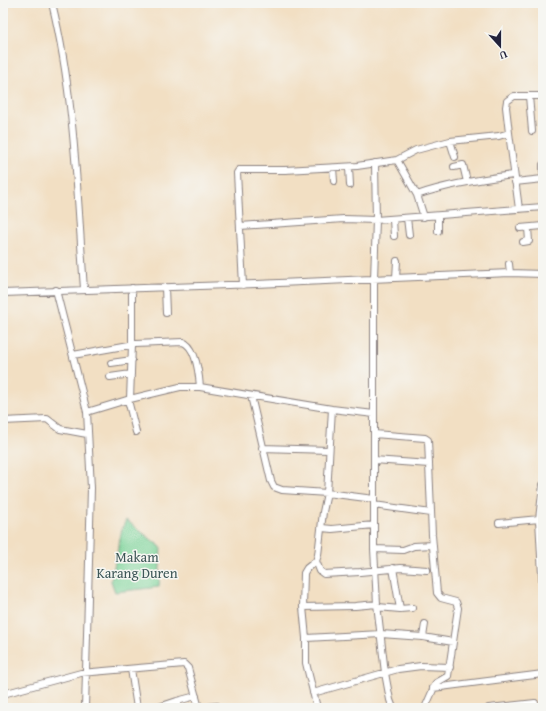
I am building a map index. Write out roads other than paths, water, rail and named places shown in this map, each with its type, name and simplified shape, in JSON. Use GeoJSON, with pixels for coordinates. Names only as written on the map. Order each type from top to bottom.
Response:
{"type":"FeatureCollection","features":[{"type":"Feature","properties":{"kind":"street"},"geometry":{"type":"LineString","coordinates":[[52,3],[59,33],[72,114],[84,289]]}},
{"type":"Feature","properties":{"kind":"street"},"geometry":{"type":"LineString","coordinates":[[519,209],[513,174],[506,108],[507,101],[514,96],[543,96]]}},
{"type":"Feature","properties":{"kind":"street"},"geometry":{"type":"LineString","coordinates":[[529,96],[532,131]]}},
{"type":"Feature","properties":{"kind":"street"},"geometry":{"type":"LineString","coordinates":[[243,285],[237,173],[239,170],[285,170],[349,167],[397,160],[416,150],[450,141],[499,136],[509,133]]}},
{"type":"Feature","properties":{"kind":"street"},"geometry":{"type":"LineString","coordinates":[[450,141],[455,157]]}},
{"type":"Feature","properties":{"kind":"street"},"geometry":{"type":"LineString","coordinates":[[397,160],[417,195],[424,217]]}},
{"type":"Feature","properties":{"kind":"street"},"geometry":{"type":"LineString","coordinates":[[375,163],[374,570],[385,672],[393,708]]}},
{"type":"Feature","properties":{"kind":"street"},"geometry":{"type":"LineString","coordinates":[[454,167],[463,165],[467,182]]}},
{"type":"Feature","properties":{"kind":"street"},"geometry":{"type":"LineString","coordinates":[[543,165],[543,171]]}},
{"type":"Feature","properties":{"kind":"street"},"geometry":{"type":"LineString","coordinates":[[349,167],[350,185]]}},
{"type":"Feature","properties":{"kind":"street"},"geometry":{"type":"LineString","coordinates":[[333,168],[334,181]]}},
{"type":"Feature","properties":{"kind":"street"},"geometry":{"type":"LineString","coordinates":[[417,195],[432,189],[513,174]]}},
{"type":"Feature","properties":{"kind":"street"},"geometry":{"type":"LineString","coordinates":[[515,182],[543,179]]}},
{"type":"Feature","properties":{"kind":"street"},"geometry":{"type":"LineString","coordinates":[[240,226],[344,219],[393,219],[543,207]]}},
{"type":"Feature","properties":{"kind":"street"},"geometry":{"type":"LineString","coordinates":[[438,216],[438,231]]}},
{"type":"Feature","properties":{"kind":"street"},"geometry":{"type":"LineString","coordinates":[[407,218],[409,235]]}},
{"type":"Feature","properties":{"kind":"street"},"geometry":{"type":"LineString","coordinates":[[393,219],[394,236]]}},
{"type":"Feature","properties":{"kind":"street"},"geometry":{"type":"LineString","coordinates":[[520,228],[543,226]]}},
{"type":"Feature","properties":{"kind":"street"},"geometry":{"type":"LineString","coordinates":[[523,242],[529,241],[528,228]]}},
{"type":"Feature","properties":{"kind":"street"},"geometry":{"type":"LineString","coordinates":[[396,261],[396,278]]}},
{"type":"Feature","properties":{"kind":"street"},"geometry":{"type":"LineString","coordinates":[[510,264],[510,273]]}},
{"type":"Feature","properties":{"kind":"street"},"geometry":{"type":"LineString","coordinates":[[3,292],[243,285],[510,273],[543,274]]}},
{"type":"Feature","properties":{"kind":"street"},"geometry":{"type":"LineString","coordinates":[[165,287],[166,313]]}},
{"type":"Feature","properties":{"kind":"street"},"geometry":{"type":"LineString","coordinates":[[132,288],[132,360],[129,399],[136,432]]}},
{"type":"Feature","properties":{"kind":"street"},"geometry":{"type":"LineString","coordinates":[[56,290],[87,412],[91,488],[85,708]]}},
{"type":"Feature","properties":{"kind":"street"},"geometry":{"type":"LineString","coordinates":[[73,355],[132,345],[181,342],[187,344],[195,359],[200,387]]}},
{"type":"Feature","properties":{"kind":"street"},"geometry":{"type":"LineString","coordinates":[[111,362],[132,360]]}},
{"type":"Feature","properties":{"kind":"street"},"geometry":{"type":"LineString","coordinates":[[110,377],[131,374]]}},
{"type":"Feature","properties":{"kind":"street"},"geometry":{"type":"LineString","coordinates":[[87,412],[129,399],[180,387],[200,387],[332,409],[374,414]]}},
{"type":"Feature","properties":{"kind":"street"},"geometry":{"type":"LineString","coordinates":[[251,396],[262,448],[274,487],[282,490],[327,493],[431,512]]}},
{"type":"Feature","properties":{"kind":"street"},"geometry":{"type":"LineString","coordinates":[[332,409],[327,493],[316,561],[320,571],[324,574],[393,568],[427,570]]}},
{"type":"Feature","properties":{"kind":"street"},"geometry":{"type":"LineString","coordinates":[[3,421],[47,419],[60,429],[87,434]]}},
{"type":"Feature","properties":{"kind":"street"},"geometry":{"type":"LineString","coordinates":[[374,434],[427,438],[433,545],[438,595],[443,599],[454,600],[458,605],[448,677],[437,682],[425,708]]}},
{"type":"Feature","properties":{"kind":"street"},"geometry":{"type":"LineString","coordinates":[[262,448],[329,450]]}},
{"type":"Feature","properties":{"kind":"street"},"geometry":{"type":"LineString","coordinates":[[374,460],[429,464]]}},
{"type":"Feature","properties":{"kind":"street"},"geometry":{"type":"LineString","coordinates":[[543,485],[541,520],[543,594]]}},
{"type":"Feature","properties":{"kind":"street"},"geometry":{"type":"LineString","coordinates":[[499,522],[541,520]]}},
{"type":"Feature","properties":{"kind":"street"},"geometry":{"type":"LineString","coordinates":[[322,528],[332,529],[374,525]]}},
{"type":"Feature","properties":{"kind":"street"},"geometry":{"type":"LineString","coordinates":[[374,549],[402,550],[433,545]]}},
{"type":"Feature","properties":{"kind":"street"},"geometry":{"type":"LineString","coordinates":[[316,561],[307,568],[304,573],[304,607],[306,663],[317,708]]}},
{"type":"Feature","properties":{"kind":"street"},"geometry":{"type":"LineString","coordinates":[[393,568],[400,609]]}},
{"type":"Feature","properties":{"kind":"street"},"geometry":{"type":"LineString","coordinates":[[304,607],[377,605],[400,609],[412,608]]}},
{"type":"Feature","properties":{"kind":"street"},"geometry":{"type":"LineString","coordinates":[[423,637],[425,624]]}},
{"type":"Feature","properties":{"kind":"street"},"geometry":{"type":"LineString","coordinates":[[306,638],[381,634],[423,637],[453,642]]}},
{"type":"Feature","properties":{"kind":"street"},"geometry":{"type":"LineString","coordinates":[[3,694],[49,681],[86,673],[185,665],[199,708],[217,706]]}},
{"type":"Feature","properties":{"kind":"street"},"geometry":{"type":"LineString","coordinates":[[313,693],[385,672],[410,667],[450,667]]}},
{"type":"Feature","properties":{"kind":"street"},"geometry":{"type":"LineString","coordinates":[[131,669],[137,708]]}},
{"type":"Feature","properties":{"kind":"street"},"geometry":{"type":"LineString","coordinates":[[433,688],[543,674]]}},
{"type":"Feature","properties":{"kind":"street"},"geometry":{"type":"LineString","coordinates":[[156,708],[177,705],[196,696]]}},
{"type":"Feature","properties":{"kind":"street"},"geometry":{"type":"LineString","coordinates":[[489,708],[535,703]]}},
{"type":"Feature","properties":{"kind":"park label","name":"Makam Karang Duren"},"geometry":{"type":"Point","coordinates":[137,566]}}]}
